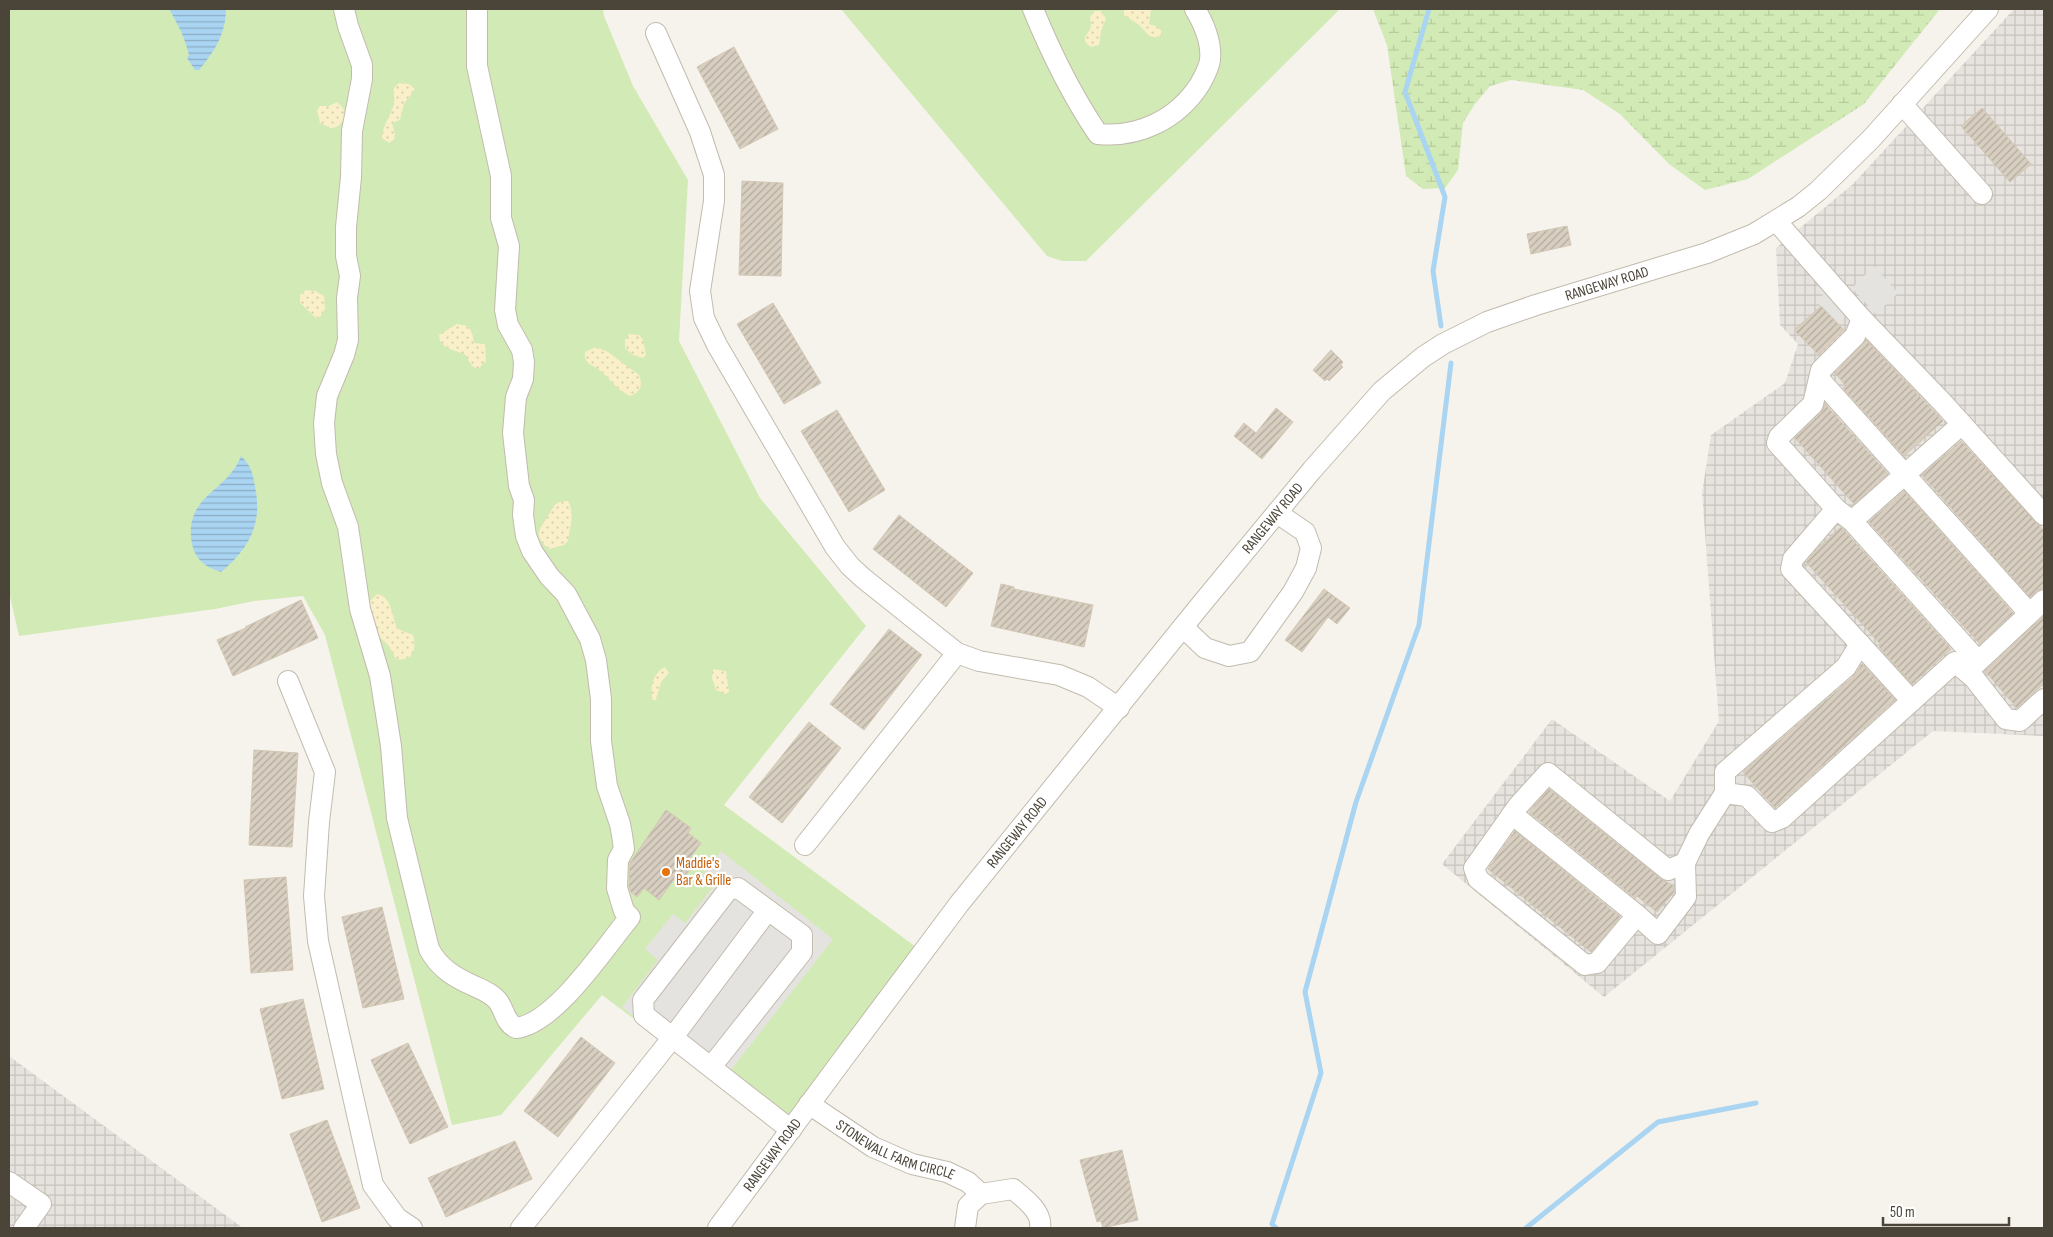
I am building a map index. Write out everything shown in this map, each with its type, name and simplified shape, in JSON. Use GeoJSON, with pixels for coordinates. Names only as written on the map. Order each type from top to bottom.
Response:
{"type":"FeatureCollection","features":[{"type":"Feature","properties":{"kind":"street"},"geometry":{"type":"LineString","coordinates":[[344,9],[362,65],[362,79],[352,131],[351,176],[346,227],[346,256],[350,276],[347,298],[348,340],[328,396],[325,410],[324,424],[328,468],[348,527],[360,609],[380,676],[391,746],[397,818],[430,949],[436,961],[451,975],[481,989],[497,1000],[510,1025],[516,1028],[533,1024],[557,1005],[630,917],[624,911],[617,888],[618,860],[624,849],[620,824],[606,786],[600,741],[601,699],[596,660],[590,639],[566,594],[548,576],[532,551],[526,536],[523,515],[524,500],[519,486],[513,433],[516,397],[523,379],[524,362],[522,350],[508,325],[505,310],[509,246],[501,218],[502,176],[477,66],[477,9]]}},
{"type":"Feature","properties":{"kind":"street"},"geometry":{"type":"LineString","coordinates":[[1033,9],[1057,65],[1081,110],[1098,134],[1116,136],[1146,129],[1174,114],[1193,95],[1205,76],[1210,59],[1208,34],[1195,9]]}},
{"type":"Feature","properties":{"kind":"street","name":"RANGEWAY ROAD"},"geometry":{"type":"LineString","coordinates":[[718,1228],[959,904],[1277,513],[1382,391],[1423,357],[1487,322],[1733,244],[1777,222],[1825,185],[1860,150],[1988,9]]}},
{"type":"Feature","properties":{"kind":"street"},"geometry":{"type":"LineString","coordinates":[[656,33],[700,132],[714,175],[714,201],[700,291],[704,318],[709,332],[835,547],[850,566],[863,578],[957,653],[979,661],[1059,675],[1088,687],[1119,708]]}},
{"type":"Feature","properties":{"kind":"street"},"geometry":{"type":"LineString","coordinates":[[1902,104],[1982,194]]}},
{"type":"Feature","properties":{"kind":"street"},"geometry":{"type":"LineString","coordinates":[[1777,222],[1862,319],[1962,424],[2044,515]]}},
{"type":"Feature","properties":{"kind":"street"},"geometry":{"type":"LineString","coordinates":[[1862,319],[1856,336],[1821,370],[1813,404],[1779,437],[1777,443],[1836,509],[1852,520],[1972,667],[1974,678],[2006,718],[2020,721],[2044,699]]}},
{"type":"Feature","properties":{"kind":"street"},"geometry":{"type":"LineString","coordinates":[[1820,380],[1905,474],[2037,607],[1972,667]]}},
{"type":"Feature","properties":{"kind":"street"},"geometry":{"type":"LineString","coordinates":[[1852,520],[1962,424]]}},
{"type":"Feature","properties":{"kind":"street"},"geometry":{"type":"LineString","coordinates":[[1836,509],[1793,559],[1791,569],[1912,701]]}},
{"type":"Feature","properties":{"kind":"street"},"geometry":{"type":"LineString","coordinates":[[1183,627],[1205,648],[1229,656],[1250,652],[1293,592],[1306,568],[1311,548],[1304,532],[1277,513]]}},
{"type":"Feature","properties":{"kind":"street"},"geometry":{"type":"LineString","coordinates":[[1512,814],[1658,934],[1686,897],[1685,863],[1699,834],[1725,793],[1725,772],[1846,667],[1860,644]]}},
{"type":"Feature","properties":{"kind":"street"},"geometry":{"type":"LineString","coordinates":[[805,846],[957,653]]}},
{"type":"Feature","properties":{"kind":"street"},"geometry":{"type":"LineString","coordinates":[[1725,793],[1748,796],[1772,822],[1782,818],[1955,662],[1972,667]]}},
{"type":"Feature","properties":{"kind":"street"},"geometry":{"type":"LineString","coordinates":[[288,681],[325,772],[319,822],[314,896],[318,941],[373,1185],[397,1218],[412,1228]]}},
{"type":"Feature","properties":{"kind":"street"},"geometry":{"type":"LineString","coordinates":[[1637,915],[1597,963],[1585,965],[1478,879],[1474,868],[1512,814],[1548,773],[1668,870],[1685,863]]}},
{"type":"Feature","properties":{"kind":"street"},"geometry":{"type":"LineString","coordinates":[[711,1067],[802,952],[802,935],[738,888],[728,890],[643,1000],[644,1015],[791,1130]]}},
{"type":"Feature","properties":{"kind":"street"},"geometry":{"type":"LineString","coordinates":[[521,1228],[673,1037],[768,910]]}},
{"type":"Feature","properties":{"kind":"street","name":"STONEWALL FARM CIRCLE"},"geometry":{"type":"LineString","coordinates":[[809,1104],[873,1147],[912,1164],[947,1172],[968,1182],[981,1194]]}},
{"type":"Feature","properties":{"kind":"street"},"geometry":{"type":"LineString","coordinates":[[9,1182],[41,1204],[24,1228]]}},
{"type":"Feature","properties":{"kind":"street"},"geometry":{"type":"LineString","coordinates":[[965,1228],[968,1206],[981,1194],[1012,1189],[1031,1205],[1041,1224],[1040,1228]]}},
{"type":"Feature","properties":{"kind":"shaded area"},"geometry":{"type":"Polygon","coordinates":[[[2014,9],[2044,9],[2044,736],[1933,731],[1604,997],[1442,864],[1552,719],[1670,801],[1719,721],[1702,493],[1711,435],[1785,383],[1798,344],[1780,325],[1776,248],[1853,184],[2014,9]]]}},
{"type":"Feature","properties":{"kind":"shaded area"},"geometry":{"type":"Polygon","coordinates":[[[1874,266],[1898,293],[1876,314],[1852,288],[1874,266]]]}},
{"type":"Feature","properties":{"kind":"shaded area"},"geometry":{"type":"Polygon","coordinates":[[[1825,293],[1845,316],[1838,324],[1816,301],[1825,293]]]}},
{"type":"Feature","properties":{"kind":"shaded area"},"geometry":{"type":"Polygon","coordinates":[[[721,851],[833,939],[720,1084],[622,1007],[658,960],[645,949],[673,914],[685,923],[713,887],[701,877],[721,851]]]}},
{"type":"Feature","properties":{"kind":"shaded area"},"geometry":{"type":"Polygon","coordinates":[[[9,1056],[243,1228],[9,1228],[9,1056]]]}},
{"type":"Feature","properties":{"kind":"green space"},"geometry":{"type":"Polygon","coordinates":[[[9,9],[603,9],[604,16],[633,86],[688,180],[679,341],[760,498],[866,626],[724,805],[916,947],[784,1130],[602,995],[501,1115],[452,1125],[325,635],[303,596],[254,601],[215,609],[19,636],[9,592],[9,9]]]}},
{"type":"Feature","properties":{"kind":"green space"},"geometry":{"type":"Polygon","coordinates":[[[841,9],[1340,9],[1086,261],[1062,261],[1047,256],[841,9]]]}},
{"type":"Feature","properties":{"kind":"green space"},"geometry":{"type":"Polygon","coordinates":[[[1373,9],[1940,9],[1864,104],[1748,179],[1705,190],[1669,164],[1620,114],[1583,90],[1511,80],[1490,86],[1475,104],[1463,123],[1458,170],[1445,188],[1423,189],[1406,176],[1387,45],[1373,9]]]}},
{"type":"Feature","properties":{"kind":"sand"},"geometry":{"type":"Polygon","coordinates":[[[1124,9],[1151,9],[1149,24],[1161,30],[1162,32],[1159,37],[1152,37],[1147,34],[1139,25],[1124,15],[1124,9]]]}},
{"type":"Feature","properties":{"kind":"sand"},"geometry":{"type":"Polygon","coordinates":[[[1094,11],[1101,11],[1106,19],[1101,31],[1099,45],[1091,47],[1085,41],[1085,38],[1091,25],[1090,17],[1094,11]]]}},
{"type":"Feature","properties":{"kind":"sand"},"geometry":{"type":"Polygon","coordinates":[[[399,83],[409,84],[415,89],[404,104],[400,120],[392,123],[395,134],[394,140],[389,143],[382,138],[382,134],[394,104],[394,88],[399,83]]]}},
{"type":"Feature","properties":{"kind":"sand"},"geometry":{"type":"Polygon","coordinates":[[[337,102],[343,108],[346,115],[344,120],[337,127],[331,128],[320,123],[317,110],[320,106],[329,106],[337,102]]]}},
{"type":"Feature","properties":{"kind":"sand"},"geometry":{"type":"Polygon","coordinates":[[[306,290],[315,291],[324,296],[325,309],[320,317],[316,318],[300,303],[300,295],[306,290]]]}},
{"type":"Feature","properties":{"kind":"sand"},"geometry":{"type":"Polygon","coordinates":[[[457,324],[467,326],[472,332],[474,343],[485,344],[486,361],[479,368],[475,368],[468,361],[466,355],[445,346],[440,340],[439,335],[457,324]]]}},
{"type":"Feature","properties":{"kind":"sand"},"geometry":{"type":"Polygon","coordinates":[[[629,334],[639,335],[643,340],[646,355],[643,358],[633,355],[625,348],[625,340],[629,334]]]}},
{"type":"Feature","properties":{"kind":"sand"},"geometry":{"type":"Polygon","coordinates":[[[596,347],[608,352],[639,375],[641,385],[637,392],[630,396],[625,394],[586,360],[585,352],[596,347]]]}},
{"type":"Feature","properties":{"kind":"sand"},"geometry":{"type":"Polygon","coordinates":[[[561,501],[568,501],[572,515],[568,541],[564,545],[549,549],[540,539],[539,531],[552,508],[561,501]]]}},
{"type":"Feature","properties":{"kind":"sand"},"geometry":{"type":"Polygon","coordinates":[[[377,594],[389,603],[398,629],[413,635],[414,650],[406,658],[396,659],[389,646],[377,634],[369,606],[370,601],[377,594]]]}},
{"type":"Feature","properties":{"kind":"sand"},"geometry":{"type":"Polygon","coordinates":[[[665,667],[669,673],[661,682],[656,700],[653,700],[653,681],[661,669],[665,667]]]}},
{"type":"Feature","properties":{"kind":"sand"},"geometry":{"type":"Polygon","coordinates":[[[713,669],[726,671],[729,692],[725,694],[716,690],[712,678],[713,669]]]}},
{"type":"Feature","properties":{"kind":"water"},"geometry":{"type":"Polygon","coordinates":[[[169,9],[226,9],[222,34],[210,56],[199,70],[195,70],[187,58],[189,55],[185,43],[169,9]]]}},
{"type":"Feature","properties":{"kind":"water"},"geometry":{"type":"Polygon","coordinates":[[[241,456],[249,466],[253,478],[257,500],[255,524],[252,534],[239,554],[221,572],[206,565],[196,555],[192,544],[191,528],[194,515],[200,504],[227,478],[241,456]]]}},
{"type":"Feature","properties":{"kind":"building"},"geometry":{"type":"Polygon","coordinates":[[[734,47],[778,129],[740,149],[697,67],[734,47]]]}},
{"type":"Feature","properties":{"kind":"building"},"geometry":{"type":"Polygon","coordinates":[[[1982,108],[2031,164],[2010,182],[1961,126],[1982,108]]]}},
{"type":"Feature","properties":{"kind":"building"},"geometry":{"type":"Polygon","coordinates":[[[742,181],[783,183],[781,276],[739,275],[742,181]]]}},
{"type":"Feature","properties":{"kind":"building"},"geometry":{"type":"Polygon","coordinates":[[[1567,226],[1571,245],[1531,254],[1527,234],[1567,226]]]}},
{"type":"Feature","properties":{"kind":"building"},"geometry":{"type":"Polygon","coordinates":[[[773,303],[821,383],[784,404],[737,324],[773,303]]]}},
{"type":"Feature","properties":{"kind":"building"},"geometry":{"type":"Polygon","coordinates":[[[1821,306],[1844,330],[1819,355],[1794,330],[1821,306]]]}},
{"type":"Feature","properties":{"kind":"building"},"geometry":{"type":"Polygon","coordinates":[[[1866,340],[1943,421],[1904,456],[1843,388],[1846,386],[1835,373],[1866,340]]]}},
{"type":"Feature","properties":{"kind":"building"},"geometry":{"type":"Polygon","coordinates":[[[1331,350],[1343,362],[1341,365],[1343,367],[1329,381],[1327,379],[1325,381],[1313,370],[1331,350]]]}},
{"type":"Feature","properties":{"kind":"building"},"geometry":{"type":"Polygon","coordinates":[[[1825,404],[1888,474],[1854,504],[1795,438],[1821,413],[1825,404]]]}},
{"type":"Feature","properties":{"kind":"building"},"geometry":{"type":"Polygon","coordinates":[[[1276,408],[1293,422],[1262,459],[1234,436],[1244,423],[1256,433],[1276,408]]]}},
{"type":"Feature","properties":{"kind":"building"},"geometry":{"type":"Polygon","coordinates":[[[837,410],[885,490],[849,512],[801,431],[837,410]]]}},
{"type":"Feature","properties":{"kind":"building"},"geometry":{"type":"Polygon","coordinates":[[[1961,441],[2044,531],[2044,588],[2036,591],[2030,597],[1922,475],[1961,441]]]}},
{"type":"Feature","properties":{"kind":"building"},"geometry":{"type":"Polygon","coordinates":[[[1904,491],[2013,613],[1980,644],[1869,522],[1904,491]]]}},
{"type":"Feature","properties":{"kind":"building"},"geometry":{"type":"Polygon","coordinates":[[[899,515],[973,573],[946,607],[873,549],[899,515]]]}},
{"type":"Feature","properties":{"kind":"building"},"geometry":{"type":"Polygon","coordinates":[[[1841,527],[1951,649],[1912,684],[1879,647],[1881,645],[1806,562],[1841,527]]]}},
{"type":"Feature","properties":{"kind":"building"},"geometry":{"type":"Polygon","coordinates":[[[1001,584],[1014,587],[1014,589],[1093,605],[1084,647],[991,626],[1001,584]]]}},
{"type":"Feature","properties":{"kind":"building"},"geometry":{"type":"Polygon","coordinates":[[[1324,589],[1350,608],[1337,624],[1328,617],[1302,652],[1285,640],[1324,589]]]}},
{"type":"Feature","properties":{"kind":"building"},"geometry":{"type":"Polygon","coordinates":[[[301,600],[318,638],[233,676],[217,640],[246,628],[301,600]]]}},
{"type":"Feature","properties":{"kind":"building"},"geometry":{"type":"Polygon","coordinates":[[[2044,616],[2044,683],[2017,708],[1985,671],[2044,616]]]}},
{"type":"Feature","properties":{"kind":"building"},"geometry":{"type":"Polygon","coordinates":[[[889,629],[922,655],[864,730],[830,704],[889,629]]]}},
{"type":"Feature","properties":{"kind":"building"},"geometry":{"type":"Polygon","coordinates":[[[1862,664],[1895,700],[1775,808],[1743,772],[1854,676],[1862,664]]]}},
{"type":"Feature","properties":{"kind":"building"},"geometry":{"type":"Polygon","coordinates":[[[809,722],[841,748],[782,823],[749,797],[809,722]]]}},
{"type":"Feature","properties":{"kind":"building"},"geometry":{"type":"Polygon","coordinates":[[[254,750],[298,753],[292,847],[249,845],[254,750]]]}},
{"type":"Feature","properties":{"kind":"building"},"geometry":{"type":"Polygon","coordinates":[[[1549,789],[1661,879],[1674,886],[1674,892],[1657,912],[1637,896],[1635,898],[1529,812],[1549,789]]]}},
{"type":"Feature","properties":{"kind":"building"},"geometry":{"type":"Polygon","coordinates":[[[666,810],[691,828],[688,833],[701,843],[685,865],[690,869],[681,882],[675,878],[659,900],[644,888],[637,897],[631,892],[629,886],[630,863],[666,810]]]}},
{"type":"Feature","properties":{"kind":"building"},"geometry":{"type":"Polygon","coordinates":[[[1515,831],[1620,917],[1591,952],[1488,869],[1515,831]]]}},
{"type":"Feature","properties":{"kind":"building"},"geometry":{"type":"Polygon","coordinates":[[[286,877],[293,970],[251,973],[244,880],[286,877]]]}},
{"type":"Feature","properties":{"kind":"building"},"geometry":{"type":"Polygon","coordinates":[[[382,907],[404,999],[363,1008],[342,917],[382,907]]]}},
{"type":"Feature","properties":{"kind":"building"},"geometry":{"type":"Polygon","coordinates":[[[303,999],[324,1089],[282,1099],[260,1009],[303,999]]]}},
{"type":"Feature","properties":{"kind":"building"},"geometry":{"type":"Polygon","coordinates":[[[581,1037],[615,1063],[558,1137],[524,1111],[581,1037]]]}},
{"type":"Feature","properties":{"kind":"building"},"geometry":{"type":"Polygon","coordinates":[[[408,1043],[448,1127],[410,1144],[371,1060],[408,1043]]]}},
{"type":"Feature","properties":{"kind":"building"},"geometry":{"type":"Polygon","coordinates":[[[327,1120],[360,1208],[322,1222],[290,1134],[327,1120]]]}},
{"type":"Feature","properties":{"kind":"building"},"geometry":{"type":"Polygon","coordinates":[[[515,1141],[532,1179],[446,1217],[428,1178],[515,1141]]]}},
{"type":"Feature","properties":{"kind":"building"},"geometry":{"type":"Polygon","coordinates":[[[1122,1150],[1138,1220],[1103,1228],[1101,1221],[1097,1222],[1080,1160],[1122,1150]]]}},
{"type":"Feature","properties":{"kind":"waterway"},"geometry":{"type":"LineString","coordinates":[[1429,9],[1405,92],[1445,197],[1433,271],[1441,326]]}},
{"type":"Feature","properties":{"kind":"waterway"},"geometry":{"type":"LineString","coordinates":[[1276,1228],[1272,1224],[1321,1073],[1305,992],[1356,802],[1419,625],[1451,363]]}},
{"type":"Feature","properties":{"kind":"waterway"},"geometry":{"type":"LineString","coordinates":[[1526,1228],[1658,1122],[1756,1103]]}},
{"type":"Feature","properties":{"kind":"place","name":"Maddie's Bar & Grille"},"geometry":{"type":"Point","coordinates":[666,872]}}]}
